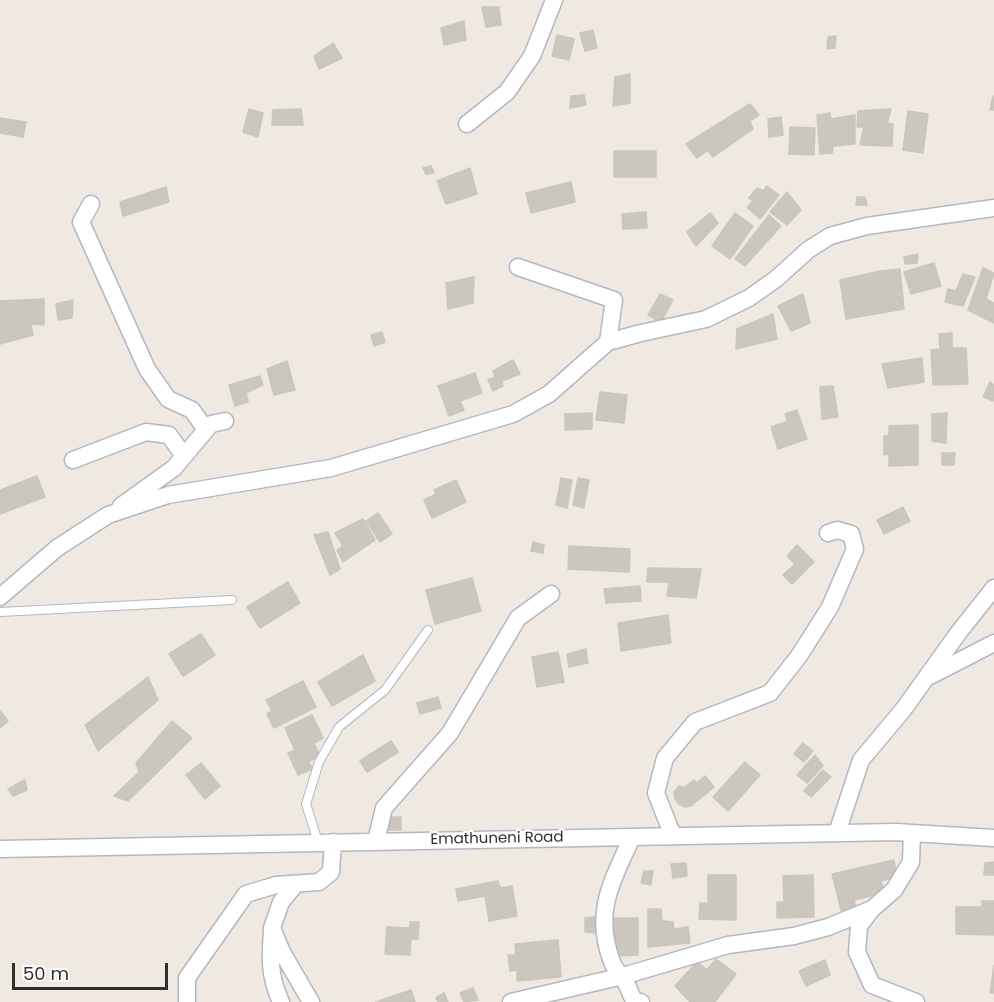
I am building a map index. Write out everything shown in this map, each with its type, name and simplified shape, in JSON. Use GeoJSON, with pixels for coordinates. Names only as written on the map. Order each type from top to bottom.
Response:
{"type":"FeatureCollection","features":[{"type":"Feature","properties":{"kind":"street"},"geometry":{"type":"LineString","coordinates":[[467,124],[507,92],[532,56],[554,0]]}},
{"type":"Feature","properties":{"kind":"street"},"geometry":{"type":"LineString","coordinates":[[91,204],[81,222],[147,369],[168,399],[192,410],[206,430]]}},
{"type":"Feature","properties":{"kind":"street"},"geometry":{"type":"LineString","coordinates":[[108,515],[168,495],[331,468],[513,414],[549,394],[608,342],[706,319],[749,298],[776,279],[808,250],[830,236],[867,226],[994,208]]}},
{"type":"Feature","properties":{"kind":"street"},"geometry":{"type":"LineString","coordinates":[[518,267],[614,300],[608,342]]}},
{"type":"Feature","properties":{"kind":"street"},"geometry":{"type":"LineString","coordinates":[[0,597],[57,548],[174,468],[211,424],[225,421]]}},
{"type":"Feature","properties":{"kind":"street"},"geometry":{"type":"LineString","coordinates":[[73,460],[146,432],[169,435],[184,456]]}},
{"type":"Feature","properties":{"kind":"street"},"geometry":{"type":"LineString","coordinates":[[673,836],[656,793],[665,758],[695,722],[770,693],[799,656],[830,607],[855,549],[851,534],[837,530],[828,533]]}},
{"type":"Feature","properties":{"kind":"street"},"geometry":{"type":"LineString","coordinates":[[837,833],[861,760],[903,710],[994,588]]}},
{"type":"Feature","properties":{"kind":"street"},"geometry":{"type":"LineString","coordinates":[[376,841],[384,808],[450,733],[518,618],[551,594]]}},
{"type":"Feature","properties":{"kind":"street"},"geometry":{"type":"LineString","coordinates":[[927,678],[994,643]]}},
{"type":"Feature","properties":{"kind":"street","name":"Emathuneni Road"},"geometry":{"type":"LineString","coordinates":[[0,849],[837,833],[912,833],[994,838]]}},
{"type":"Feature","properties":{"kind":"street"},"geometry":{"type":"LineString","coordinates":[[912,833],[910,862],[894,891],[872,909],[859,926],[857,952],[872,985],[916,1002]]}},
{"type":"Feature","properties":{"kind":"street"},"geometry":{"type":"LineString","coordinates":[[632,837],[608,892],[603,913],[603,933],[619,977],[626,982],[635,1002],[641,1002]]}},
{"type":"Feature","properties":{"kind":"street"},"geometry":{"type":"LineString","coordinates":[[187,1002],[187,978],[246,894],[276,885],[319,882],[331,872],[325,842]]}},
{"type":"Feature","properties":{"kind":"street"},"geometry":{"type":"LineString","coordinates":[[281,1002],[273,984],[270,959],[272,927],[281,902],[296,884]]}},
{"type":"Feature","properties":{"kind":"street"},"geometry":{"type":"LineString","coordinates":[[511,1002],[619,977],[728,945],[794,936],[828,927],[872,909]]}},
{"type":"Feature","properties":{"kind":"street"},"geometry":{"type":"LineString","coordinates":[[272,927],[282,952],[311,1002]]}},
{"type":"Feature","properties":{"kind":"lane"},"geometry":{"type":"LineString","coordinates":[[0,612],[232,600]]}},
{"type":"Feature","properties":{"kind":"lane"},"geometry":{"type":"LineString","coordinates":[[325,842],[306,804],[319,762],[339,727],[385,690],[428,630]]}},
{"type":"Feature","properties":{"kind":"building"},"geometry":{"type":"Polygon","coordinates":[[[482,7],[499,7],[501,25],[486,27],[482,7]]]}},
{"type":"Feature","properties":{"kind":"building"},"geometry":{"type":"Polygon","coordinates":[[[464,21],[466,40],[444,45],[441,28],[464,21]]]}},
{"type":"Feature","properties":{"kind":"building"},"geometry":{"type":"Polygon","coordinates":[[[593,30],[597,48],[585,51],[580,33],[593,30]]]}},
{"type":"Feature","properties":{"kind":"building"},"geometry":{"type":"Polygon","coordinates":[[[557,35],[574,39],[569,60],[552,56],[557,35]]]}},
{"type":"Feature","properties":{"kind":"building"},"geometry":{"type":"Polygon","coordinates":[[[836,36],[835,48],[827,49],[828,37],[836,36]]]}},
{"type":"Feature","properties":{"kind":"building"},"geometry":{"type":"Polygon","coordinates":[[[333,43],[342,58],[319,69],[314,56],[333,43]]]}},
{"type":"Feature","properties":{"kind":"building"},"geometry":{"type":"Polygon","coordinates":[[[630,74],[630,103],[613,106],[615,77],[630,74]]]}},
{"type":"Feature","properties":{"kind":"building"},"geometry":{"type":"Polygon","coordinates":[[[584,95],[586,105],[570,108],[571,96],[584,95]]]}},
{"type":"Feature","properties":{"kind":"building"},"geometry":{"type":"Polygon","coordinates":[[[993,96],[994,110],[990,110],[993,96]]]}},
{"type":"Feature","properties":{"kind":"building"},"geometry":{"type":"Polygon","coordinates":[[[750,104],[759,115],[750,121],[753,129],[713,157],[708,150],[697,158],[686,144],[750,104]]]}},
{"type":"Feature","properties":{"kind":"building"},"geometry":{"type":"Polygon","coordinates":[[[249,109],[263,113],[258,137],[243,132],[249,109]]]}},
{"type":"Feature","properties":{"kind":"building"},"geometry":{"type":"Polygon","coordinates":[[[301,109],[303,125],[272,125],[273,110],[301,109]]]}},
{"type":"Feature","properties":{"kind":"building"},"geometry":{"type":"Polygon","coordinates":[[[891,109],[887,123],[893,124],[892,146],[860,145],[864,127],[857,127],[858,111],[891,109]]]}},
{"type":"Feature","properties":{"kind":"building"},"geometry":{"type":"Polygon","coordinates":[[[908,111],[928,114],[923,153],[903,150],[908,111]]]}},
{"type":"Feature","properties":{"kind":"building"},"geometry":{"type":"Polygon","coordinates":[[[830,113],[831,119],[855,115],[855,144],[833,146],[832,153],[820,154],[817,115],[830,113]]]}},
{"type":"Feature","properties":{"kind":"building"},"geometry":{"type":"Polygon","coordinates":[[[781,117],[783,135],[769,137],[768,119],[781,117]]]}},
{"type":"Feature","properties":{"kind":"building"},"geometry":{"type":"Polygon","coordinates":[[[0,118],[26,122],[23,137],[0,133],[0,118]]]}},
{"type":"Feature","properties":{"kind":"building"},"geometry":{"type":"Polygon","coordinates":[[[790,127],[815,128],[814,155],[789,154],[790,127]]]}},
{"type":"Feature","properties":{"kind":"building"},"geometry":{"type":"Polygon","coordinates":[[[614,151],[656,151],[656,177],[614,177],[614,151]]]}},
{"type":"Feature","properties":{"kind":"building"},"geometry":{"type":"Polygon","coordinates":[[[431,166],[434,173],[426,174],[423,168],[431,166]]]}},
{"type":"Feature","properties":{"kind":"building"},"geometry":{"type":"Polygon","coordinates":[[[470,168],[477,194],[446,204],[437,181],[470,168]]]}},
{"type":"Feature","properties":{"kind":"building"},"geometry":{"type":"Polygon","coordinates":[[[571,182],[575,202],[531,213],[526,193],[571,182]]]}},
{"type":"Feature","properties":{"kind":"building"},"geometry":{"type":"Polygon","coordinates":[[[767,186],[779,195],[760,219],[747,207],[753,201],[749,198],[757,188],[763,191],[767,186]]]}},
{"type":"Feature","properties":{"kind":"building"},"geometry":{"type":"Polygon","coordinates":[[[166,187],[169,202],[123,216],[120,202],[166,187]]]}},
{"type":"Feature","properties":{"kind":"building"},"geometry":{"type":"Polygon","coordinates":[[[787,192],[801,210],[787,225],[770,212],[787,192]]]}},
{"type":"Feature","properties":{"kind":"building"},"geometry":{"type":"Polygon","coordinates":[[[857,197],[865,197],[867,205],[856,205],[857,197]]]}},
{"type":"Feature","properties":{"kind":"building"},"geometry":{"type":"Polygon","coordinates":[[[646,212],[647,228],[623,229],[622,214],[646,212]]]}},
{"type":"Feature","properties":{"kind":"building"},"geometry":{"type":"Polygon","coordinates":[[[710,213],[718,223],[696,246],[687,232],[710,213]]]}},
{"type":"Feature","properties":{"kind":"building"},"geometry":{"type":"Polygon","coordinates":[[[735,213],[753,226],[730,259],[712,246],[735,213]]]}},
{"type":"Feature","properties":{"kind":"building"},"geometry":{"type":"Polygon","coordinates":[[[769,215],[781,226],[745,266],[735,259],[769,215]]]}},
{"type":"Feature","properties":{"kind":"building"},"geometry":{"type":"Polygon","coordinates":[[[918,254],[917,263],[905,264],[904,257],[918,254]]]}},
{"type":"Feature","properties":{"kind":"building"},"geometry":{"type":"Polygon","coordinates":[[[934,263],[941,286],[911,294],[904,272],[934,263]]]}},
{"type":"Feature","properties":{"kind":"building"},"geometry":{"type":"Polygon","coordinates":[[[983,268],[994,273],[986,299],[994,303],[994,323],[968,310],[983,268]]]}},
{"type":"Feature","properties":{"kind":"building"},"geometry":{"type":"Polygon","coordinates":[[[900,269],[904,309],[846,319],[840,280],[900,269]]]}},
{"type":"Feature","properties":{"kind":"building"},"geometry":{"type":"Polygon","coordinates":[[[963,274],[975,277],[963,306],[945,302],[948,289],[956,291],[963,274]]]}},
{"type":"Feature","properties":{"kind":"building"},"geometry":{"type":"Polygon","coordinates":[[[474,277],[473,303],[448,309],[446,283],[474,277]]]}},
{"type":"Feature","properties":{"kind":"building"},"geometry":{"type":"Polygon","coordinates":[[[660,294],[673,300],[661,322],[648,315],[660,294]]]}},
{"type":"Feature","properties":{"kind":"building"},"geometry":{"type":"Polygon","coordinates":[[[803,294],[810,323],[791,331],[778,306],[803,294]]]}},
{"type":"Feature","properties":{"kind":"building"},"geometry":{"type":"Polygon","coordinates":[[[44,299],[44,325],[31,324],[33,335],[0,344],[0,301],[44,299]]]}},
{"type":"Feature","properties":{"kind":"building"},"geometry":{"type":"Polygon","coordinates":[[[73,300],[72,318],[58,320],[56,304],[73,300]]]}},
{"type":"Feature","properties":{"kind":"building"},"geometry":{"type":"Polygon","coordinates":[[[773,314],[777,339],[736,349],[737,329],[773,314]]]}},
{"type":"Feature","properties":{"kind":"building"},"geometry":{"type":"Polygon","coordinates":[[[382,332],[385,342],[374,346],[371,335],[382,332]]]}},
{"type":"Feature","properties":{"kind":"building"},"geometry":{"type":"Polygon","coordinates":[[[952,333],[952,348],[966,348],[968,384],[933,385],[931,350],[940,349],[939,334],[952,333]]]}},
{"type":"Feature","properties":{"kind":"building"},"geometry":{"type":"Polygon","coordinates":[[[922,358],[924,382],[888,388],[882,364],[922,358]]]}},
{"type":"Feature","properties":{"kind":"building"},"geometry":{"type":"Polygon","coordinates":[[[513,360],[520,374],[502,381],[503,386],[493,391],[488,380],[495,377],[493,371],[513,360]]]}},
{"type":"Feature","properties":{"kind":"building"},"geometry":{"type":"Polygon","coordinates":[[[287,361],[295,390],[274,395],[267,369],[287,361]]]}},
{"type":"Feature","properties":{"kind":"building"},"geometry":{"type":"Polygon","coordinates":[[[475,373],[482,393],[460,401],[464,410],[449,416],[438,386],[475,373]]]}},
{"type":"Feature","properties":{"kind":"building"},"geometry":{"type":"Polygon","coordinates":[[[260,376],[263,385],[246,393],[248,402],[235,406],[229,385],[260,376]]]}},
{"type":"Feature","properties":{"kind":"building"},"geometry":{"type":"Polygon","coordinates":[[[990,382],[994,385],[994,401],[983,397],[990,382]]]}},
{"type":"Feature","properties":{"kind":"building"},"geometry":{"type":"Polygon","coordinates":[[[833,386],[838,417],[822,419],[820,387],[833,386]]]}},
{"type":"Feature","properties":{"kind":"building"},"geometry":{"type":"Polygon","coordinates":[[[600,392],[627,395],[624,423],[596,420],[600,392]]]}},
{"type":"Feature","properties":{"kind":"building"},"geometry":{"type":"Polygon","coordinates":[[[797,410],[807,439],[778,449],[771,427],[788,421],[785,414],[797,410]]]}},
{"type":"Feature","properties":{"kind":"building"},"geometry":{"type":"Polygon","coordinates":[[[592,413],[592,429],[565,430],[565,414],[592,413]]]}},
{"type":"Feature","properties":{"kind":"building"},"geometry":{"type":"Polygon","coordinates":[[[947,413],[946,443],[932,441],[932,414],[947,413]]]}},
{"type":"Feature","properties":{"kind":"building"},"geometry":{"type":"Polygon","coordinates":[[[918,425],[918,465],[889,466],[889,454],[884,455],[884,436],[889,436],[889,426],[918,425]]]}},
{"type":"Feature","properties":{"kind":"building"},"geometry":{"type":"Polygon","coordinates":[[[942,453],[955,453],[954,465],[942,465],[942,453]]]}},
{"type":"Feature","properties":{"kind":"building"},"geometry":{"type":"Polygon","coordinates":[[[37,476],[45,497],[0,514],[0,490],[37,476]]]}},
{"type":"Feature","properties":{"kind":"building"},"geometry":{"type":"Polygon","coordinates":[[[561,478],[572,480],[567,508],[556,505],[561,478]]]}},
{"type":"Feature","properties":{"kind":"building"},"geometry":{"type":"Polygon","coordinates":[[[578,478],[589,480],[584,508],[573,505],[578,478]]]}},
{"type":"Feature","properties":{"kind":"building"},"geometry":{"type":"Polygon","coordinates":[[[456,480],[466,502],[432,518],[424,500],[436,494],[434,490],[456,480]]]}},
{"type":"Feature","properties":{"kind":"building"},"geometry":{"type":"Polygon","coordinates":[[[903,507],[910,521],[884,534],[877,520],[903,507]]]}},
{"type":"Feature","properties":{"kind":"building"},"geometry":{"type":"Polygon","coordinates":[[[378,513],[392,534],[380,542],[366,521],[378,513]]]}},
{"type":"Feature","properties":{"kind":"building"},"geometry":{"type":"Polygon","coordinates":[[[363,519],[375,540],[343,562],[337,550],[343,546],[335,533],[363,519]]]}},
{"type":"Feature","properties":{"kind":"building"},"geometry":{"type":"Polygon","coordinates":[[[328,532],[340,569],[330,575],[314,535],[328,532]]]}},
{"type":"Feature","properties":{"kind":"building"},"geometry":{"type":"Polygon","coordinates":[[[533,542],[544,545],[543,553],[531,551],[533,542]]]}},
{"type":"Feature","properties":{"kind":"building"},"geometry":{"type":"Polygon","coordinates":[[[797,545],[814,562],[792,584],[783,575],[795,564],[787,556],[797,545]]]}},
{"type":"Feature","properties":{"kind":"building"},"geometry":{"type":"Polygon","coordinates":[[[569,546],[630,549],[629,572],[568,569],[569,546]]]}},
{"type":"Feature","properties":{"kind":"building"},"geometry":{"type":"Polygon","coordinates":[[[648,568],[701,569],[696,598],[667,596],[669,582],[647,582],[648,568]]]}},
{"type":"Feature","properties":{"kind":"building"},"geometry":{"type":"Polygon","coordinates":[[[472,578],[481,611],[435,624],[426,590],[472,578]]]}},
{"type":"Feature","properties":{"kind":"building"},"geometry":{"type":"Polygon","coordinates":[[[288,582],[300,603],[260,628],[247,607],[288,582]]]}},
{"type":"Feature","properties":{"kind":"building"},"geometry":{"type":"Polygon","coordinates":[[[640,586],[641,601],[606,603],[604,589],[640,586]]]}},
{"type":"Feature","properties":{"kind":"building"},"geometry":{"type":"Polygon","coordinates":[[[668,615],[671,643],[621,651],[618,623],[668,615]]]}},
{"type":"Feature","properties":{"kind":"building"},"geometry":{"type":"Polygon","coordinates":[[[201,634],[215,655],[183,676],[169,654],[201,634]]]}},
{"type":"Feature","properties":{"kind":"building"},"geometry":{"type":"Polygon","coordinates":[[[586,649],[588,663],[569,667],[567,654],[586,649]]]}},
{"type":"Feature","properties":{"kind":"building"},"geometry":{"type":"Polygon","coordinates":[[[558,652],[564,682],[537,687],[532,657],[558,652]]]}},
{"type":"Feature","properties":{"kind":"building"},"geometry":{"type":"Polygon","coordinates":[[[363,655],[375,681],[332,706],[318,682],[363,655]]]}},
{"type":"Feature","properties":{"kind":"building"},"geometry":{"type":"Polygon","coordinates":[[[148,677],[158,700],[98,751],[85,725],[148,677]]]}},
{"type":"Feature","properties":{"kind":"building"},"geometry":{"type":"Polygon","coordinates":[[[303,681],[316,707],[274,728],[267,714],[272,711],[266,700],[303,681]]]}},
{"type":"Feature","properties":{"kind":"building"},"geometry":{"type":"Polygon","coordinates":[[[438,697],[441,708],[420,714],[417,703],[438,697]]]}},
{"type":"Feature","properties":{"kind":"building"},"geometry":{"type":"Polygon","coordinates":[[[0,711],[8,721],[0,728],[0,711]]]}},
{"type":"Feature","properties":{"kind":"building"},"geometry":{"type":"Polygon","coordinates":[[[312,715],[323,738],[314,743],[320,756],[309,761],[312,769],[298,775],[288,753],[295,750],[285,728],[312,715]]]}},
{"type":"Feature","properties":{"kind":"building"},"geometry":{"type":"Polygon","coordinates":[[[172,721],[192,738],[128,801],[114,796],[139,772],[136,763],[172,721]]]}},
{"type":"Feature","properties":{"kind":"building"},"geometry":{"type":"Polygon","coordinates":[[[391,741],[398,752],[367,772],[360,761],[391,741]]]}},
{"type":"Feature","properties":{"kind":"building"},"geometry":{"type":"Polygon","coordinates":[[[803,743],[813,751],[804,762],[794,754],[803,743]]]}},
{"type":"Feature","properties":{"kind":"building"},"geometry":{"type":"Polygon","coordinates":[[[815,755],[823,766],[807,783],[797,775],[815,755]]]}},
{"type":"Feature","properties":{"kind":"building"},"geometry":{"type":"Polygon","coordinates":[[[745,762],[760,775],[728,811],[713,797],[745,762]]]}},
{"type":"Feature","properties":{"kind":"building"},"geometry":{"type":"Polygon","coordinates":[[[201,763],[220,786],[205,799],[186,775],[201,763]]]}},
{"type":"Feature","properties":{"kind":"building"},"geometry":{"type":"Polygon","coordinates":[[[823,770],[831,777],[811,797],[804,791],[823,770]]]}},
{"type":"Feature","properties":{"kind":"building"},"geometry":{"type":"Polygon","coordinates":[[[705,776],[714,787],[691,806],[685,807],[679,804],[674,792],[679,786],[684,788],[694,780],[697,783],[705,776]]]}},
{"type":"Feature","properties":{"kind":"building"},"geometry":{"type":"Polygon","coordinates":[[[25,780],[27,790],[13,796],[8,789],[25,780]]]}},
{"type":"Feature","properties":{"kind":"building"},"geometry":{"type":"Polygon","coordinates":[[[391,817],[401,817],[401,830],[387,830],[391,817]]]}},
{"type":"Feature","properties":{"kind":"building"},"geometry":{"type":"Polygon","coordinates":[[[894,860],[897,877],[881,881],[884,893],[854,900],[857,911],[842,914],[832,874],[894,860]]]}},
{"type":"Feature","properties":{"kind":"building"},"geometry":{"type":"Polygon","coordinates":[[[994,862],[994,875],[984,875],[985,863],[994,862]]]}},
{"type":"Feature","properties":{"kind":"building"},"geometry":{"type":"Polygon","coordinates":[[[686,863],[687,876],[673,878],[671,864],[686,863]]]}},
{"type":"Feature","properties":{"kind":"building"},"geometry":{"type":"Polygon","coordinates":[[[644,871],[653,871],[651,885],[641,883],[644,871]]]}},
{"type":"Feature","properties":{"kind":"building"},"geometry":{"type":"Polygon","coordinates":[[[708,875],[736,875],[736,920],[699,919],[700,903],[708,903],[708,875]]]}},
{"type":"Feature","properties":{"kind":"building"},"geometry":{"type":"Polygon","coordinates":[[[813,875],[814,917],[777,918],[777,902],[784,902],[783,876],[813,875]]]}},
{"type":"Feature","properties":{"kind":"building"},"geometry":{"type":"Polygon","coordinates":[[[498,881],[500,888],[512,886],[517,916],[489,921],[485,896],[458,901],[456,889],[498,881]]]}},
{"type":"Feature","properties":{"kind":"building"},"geometry":{"type":"Polygon","coordinates":[[[982,901],[994,901],[994,935],[956,934],[956,907],[982,907],[982,901]]]}},
{"type":"Feature","properties":{"kind":"building"},"geometry":{"type":"Polygon","coordinates":[[[648,909],[661,909],[662,921],[673,922],[674,929],[688,927],[690,943],[648,947],[648,909]]]}},
{"type":"Feature","properties":{"kind":"building"},"geometry":{"type":"Polygon","coordinates":[[[595,917],[596,933],[585,932],[585,918],[595,917]]]}},
{"type":"Feature","properties":{"kind":"building"},"geometry":{"type":"Polygon","coordinates":[[[612,918],[638,918],[638,955],[615,956],[612,918]]]}},
{"type":"Feature","properties":{"kind":"building"},"geometry":{"type":"Polygon","coordinates":[[[410,922],[419,922],[418,939],[411,939],[410,955],[385,954],[387,927],[410,928],[410,922]]]}},
{"type":"Feature","properties":{"kind":"building"},"geometry":{"type":"Polygon","coordinates":[[[558,940],[561,977],[517,981],[517,970],[510,971],[508,955],[516,955],[515,944],[558,940]]]}},
{"type":"Feature","properties":{"kind":"building"},"geometry":{"type":"Polygon","coordinates":[[[716,959],[736,974],[715,1002],[690,1002],[675,986],[697,962],[707,970],[716,959]]]}},
{"type":"Feature","properties":{"kind":"building"},"geometry":{"type":"Polygon","coordinates":[[[825,960],[830,975],[806,986],[799,971],[825,960]]]}},
{"type":"Feature","properties":{"kind":"building"},"geometry":{"type":"Polygon","coordinates":[[[994,965],[994,993],[990,993],[994,965]]]}},
{"type":"Feature","properties":{"kind":"building"},"geometry":{"type":"Polygon","coordinates":[[[473,988],[478,1000],[464,1002],[460,993],[473,988]]]}},
{"type":"Feature","properties":{"kind":"building"},"geometry":{"type":"Polygon","coordinates":[[[411,990],[415,1002],[376,1002],[411,990]]]}},
{"type":"Feature","properties":{"kind":"building"},"geometry":{"type":"Polygon","coordinates":[[[444,993],[448,1002],[438,1002],[436,998],[444,993]]]}}]}
